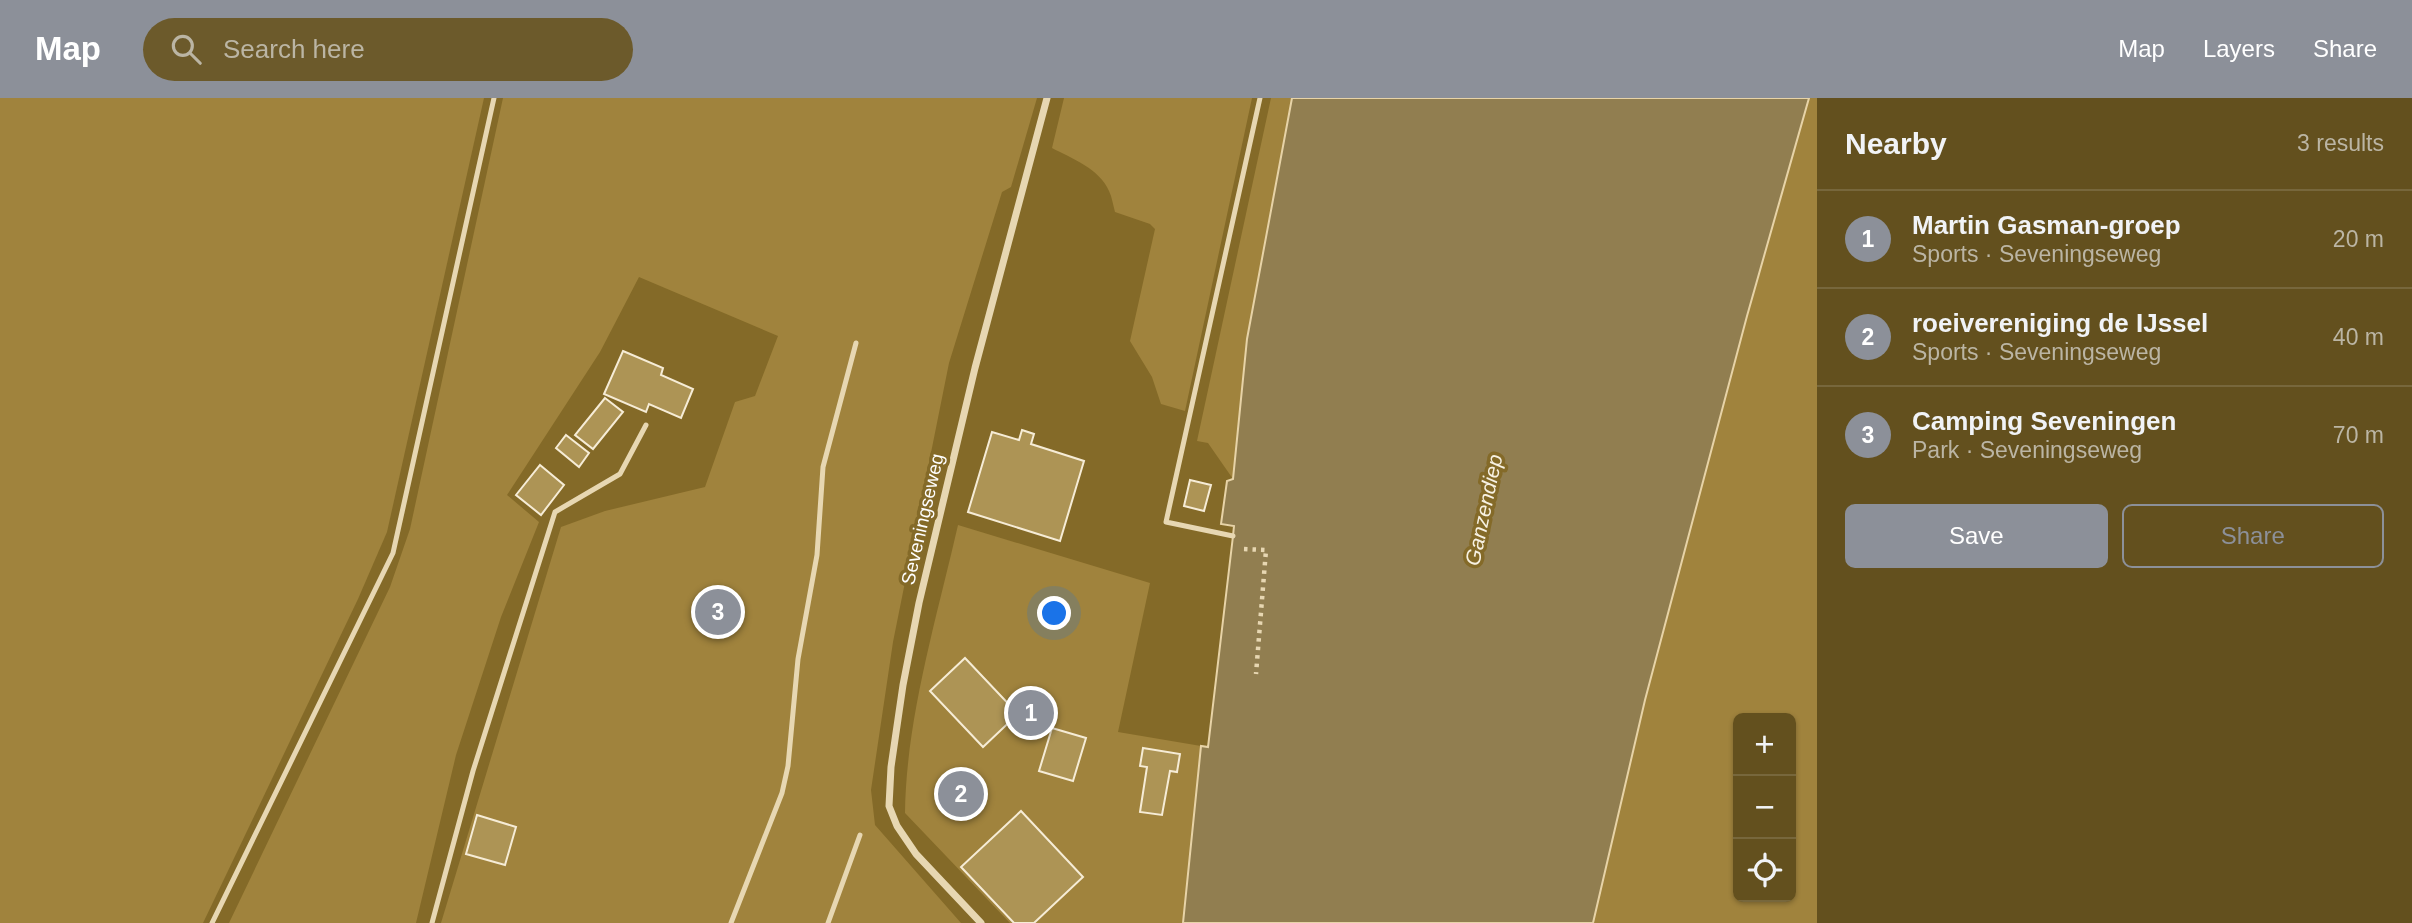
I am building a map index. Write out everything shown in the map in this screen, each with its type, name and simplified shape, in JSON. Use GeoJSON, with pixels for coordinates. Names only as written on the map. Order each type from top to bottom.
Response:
{"type":"FeatureCollection","features":[{"type":"Feature","properties":{"kind":"street","name":"Seveningseweg"},"geometry":{"type":"LineString","coordinates":[[981,923],[916,854],[897,826],[890,806],[891,767],[903,685],[922,590],[975,369],[1047,98]]}},
{"type":"Feature","properties":{"kind":"lane"},"geometry":{"type":"LineString","coordinates":[[212,923],[393,553],[494,98]]}},
{"type":"Feature","properties":{"kind":"lane"},"geometry":{"type":"LineString","coordinates":[[1233,536],[1166,522],[1260,98]]}},
{"type":"Feature","properties":{"kind":"lane"},"geometry":{"type":"LineString","coordinates":[[731,923],[782,793],[788,766],[798,659],[817,555],[823,467],[856,343]]}},
{"type":"Feature","properties":{"kind":"lane"},"geometry":{"type":"LineString","coordinates":[[432,923],[473,771],[555,512],[620,474],[646,425]]}},
{"type":"Feature","properties":{"kind":"lane"},"geometry":{"type":"LineString","coordinates":[[828,923],[860,835]]}},
{"type":"Feature","properties":{"kind":"path"},"geometry":{"type":"LineString","coordinates":[[1242,549],[1266,550],[1256,674]]}},
{"type":"Feature","properties":{"kind":"shaded area"},"geometry":{"type":"Polygon","coordinates":[[[0,98],[484,98],[387,532],[358,599],[203,923],[0,923],[0,98]]]}},
{"type":"Feature","properties":{"kind":"shaded area"},"geometry":{"type":"Polygon","coordinates":[[[503,98],[1037,98],[1011,187],[1002,192],[949,363],[893,642],[871,790],[875,825],[961,923],[441,923],[561,527],[605,511],[705,487],[735,402],[755,396],[778,336],[639,277],[600,352],[507,495],[539,522],[501,617],[456,755],[416,923],[229,923],[390,587],[410,529],[503,98]]]}},
{"type":"Feature","properties":{"kind":"shaded area"},"geometry":{"type":"Polygon","coordinates":[[[1064,98],[1252,98],[1185,411],[1161,404],[1152,377],[1130,341],[1155,229],[1150,224],[1115,212],[1109,191],[1099,176],[1052,148],[1064,98]]]}},
{"type":"Feature","properties":{"kind":"shaded area"},"geometry":{"type":"Polygon","coordinates":[[[1271,98],[1292,98],[1247,339],[1233,479],[1208,443],[1197,441],[1271,98]]]}},
{"type":"Feature","properties":{"kind":"shaded area"},"geometry":{"type":"Polygon","coordinates":[[[1809,98],[1817,98],[1817,923],[1593,923],[1645,700],[1747,316],[1809,98]]]}},
{"type":"Feature","properties":{"kind":"shaded area"},"geometry":{"type":"Polygon","coordinates":[[[958,525],[1150,583],[1118,732],[1201,746],[1183,923],[1010,923],[905,813],[917,705],[958,525]]]}},
{"type":"Feature","properties":{"kind":"water","name":"Ganzendiep"},"geometry":{"type":"Polygon","coordinates":[[[1292,98],[1809,98],[1747,316],[1645,700],[1593,923],[1183,923],[1201,746],[1208,747],[1234,526],[1221,524],[1227,481],[1233,479],[1247,339],[1292,98]]]}},
{"type":"Feature","properties":{"kind":"building"},"geometry":{"type":"Polygon","coordinates":[[[623,351],[663,368],[661,375],[693,389],[681,418],[649,404],[646,412],[604,394],[623,351]]]}},
{"type":"Feature","properties":{"kind":"building"},"geometry":{"type":"Polygon","coordinates":[[[605,398],[623,412],[593,449],[575,435],[605,398]]]}},
{"type":"Feature","properties":{"kind":"building"},"geometry":{"type":"Polygon","coordinates":[[[1022,430],[1034,434],[1031,444],[1084,461],[1060,541],[968,512],[992,432],[1019,440],[1022,430]]]}},
{"type":"Feature","properties":{"kind":"building"},"geometry":{"type":"Polygon","coordinates":[[[566,435],[589,453],[579,467],[556,448],[566,435]]]}},
{"type":"Feature","properties":{"kind":"building"},"geometry":{"type":"Polygon","coordinates":[[[540,465],[564,485],[541,515],[516,495],[540,465]]]}},
{"type":"Feature","properties":{"kind":"building"},"geometry":{"type":"Polygon","coordinates":[[[1190,480],[1211,485],[1204,511],[1184,506],[1190,480]]]}},
{"type":"Feature","properties":{"kind":"building"},"geometry":{"type":"Polygon","coordinates":[[[965,658],[1018,714],[983,747],[930,691],[965,658]]]}},
{"type":"Feature","properties":{"kind":"building"},"geometry":{"type":"Polygon","coordinates":[[[1052,728],[1086,738],[1073,781],[1039,771],[1052,728]]]}},
{"type":"Feature","properties":{"kind":"building"},"geometry":{"type":"Polygon","coordinates":[[[1143,748],[1180,754],[1177,772],[1170,771],[1162,815],[1140,812],[1147,767],[1140,766],[1143,748]]]}},
{"type":"Feature","properties":{"kind":"building"},"geometry":{"type":"Polygon","coordinates":[[[1021,811],[1083,877],[1034,923],[1014,923],[961,867],[1021,811]]]}},
{"type":"Feature","properties":{"kind":"building"},"geometry":{"type":"Polygon","coordinates":[[[477,815],[516,827],[505,865],[466,854],[477,815]]]}},
{"type":"Feature","properties":{"kind":"place","name":"Camping Seveningen"},"geometry":{"type":"Point","coordinates":[718,612]}},
{"type":"Feature","properties":{"kind":"place","name":"Martin Gasman-groep"},"geometry":{"type":"Point","coordinates":[1031,713]}},
{"type":"Feature","properties":{"kind":"place","name":"roeivereniging de IJssel"},"geometry":{"type":"Point","coordinates":[961,794]}}]}
